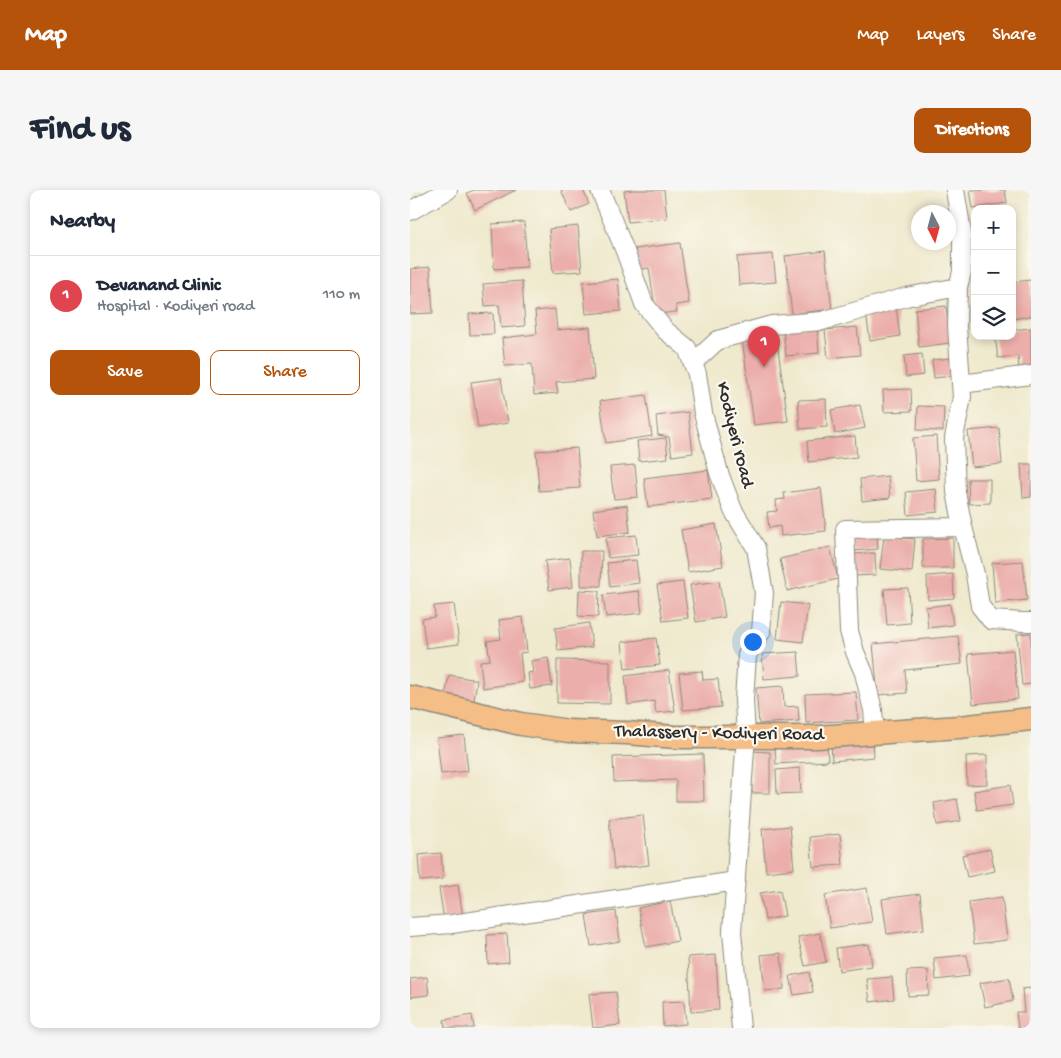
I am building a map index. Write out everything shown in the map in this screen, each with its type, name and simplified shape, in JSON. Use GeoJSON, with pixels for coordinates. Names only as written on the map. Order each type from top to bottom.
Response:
{"type":"FeatureCollection","features":[{"type":"Feature","properties":{"kind":"main road","name":"Thalassery - Kodiyeri Road"},"geometry":{"type":"LineString","coordinates":[[410,697],[521,724],[569,731],[676,737],[817,737],[1031,719]]}},
{"type":"Feature","properties":{"kind":"street"},"geometry":{"type":"LineString","coordinates":[[410,211],[448,190]]}},
{"type":"Feature","properties":{"kind":"street","name":"Kodiyeri road"},"geometry":{"type":"LineString","coordinates":[[600,190],[644,304],[665,330],[687,348],[697,374],[703,413],[719,474],[733,510],[756,548],[764,593],[761,632],[747,655],[744,700],[746,736],[732,932],[741,1028]]}},
{"type":"Feature","properties":{"kind":"street"},"geometry":{"type":"LineString","coordinates":[[955,190],[962,232],[962,272],[958,287],[957,326],[962,397],[954,438],[956,492],[975,574],[980,606],[991,620],[1031,622]]}},
{"type":"Feature","properties":{"kind":"street"},"geometry":{"type":"LineString","coordinates":[[693,363],[718,340],[772,324],[822,321],[906,297],[958,287]]}},
{"type":"Feature","properties":{"kind":"street"},"geometry":{"type":"LineString","coordinates":[[961,384],[1031,375]]}},
{"type":"Feature","properties":{"kind":"street"},"geometry":{"type":"LineString","coordinates":[[875,733],[873,710],[866,682],[849,631],[845,529],[963,527]]}},
{"type":"Feature","properties":{"kind":"street"},"geometry":{"type":"LineString","coordinates":[[410,927],[462,923],[736,881]]}},
{"type":"Feature","properties":{"kind":"building"},"geometry":{"type":"Polygon","coordinates":[[[474,190],[516,190],[475,210],[467,193],[474,190]]]}},
{"type":"Feature","properties":{"kind":"building"},"geometry":{"type":"Polygon","coordinates":[[[561,190],[583,190],[589,204],[571,212],[561,190]]]}},
{"type":"Feature","properties":{"kind":"building"},"geometry":{"type":"Polygon","coordinates":[[[664,190],[667,218],[628,222],[624,191],[664,190]]]}},
{"type":"Feature","properties":{"kind":"building"},"geometry":{"type":"Polygon","coordinates":[[[970,190],[1005,190],[1007,203],[972,205],[970,190]]]}},
{"type":"Feature","properties":{"kind":"building"},"geometry":{"type":"Polygon","coordinates":[[[524,222],[527,267],[494,269],[492,224],[524,222]]]}},
{"type":"Feature","properties":{"kind":"building"},"geometry":{"type":"Polygon","coordinates":[[[578,226],[582,271],[553,273],[549,229],[578,226]]]}},
{"type":"Feature","properties":{"kind":"building"},"geometry":{"type":"Polygon","coordinates":[[[680,243],[689,303],[676,305],[677,312],[656,314],[649,268],[638,270],[635,249],[680,243]]]}},
{"type":"Feature","properties":{"kind":"building"},"geometry":{"type":"Polygon","coordinates":[[[825,251],[832,309],[792,314],[785,256],[825,251]]]}},
{"type":"Feature","properties":{"kind":"building"},"geometry":{"type":"Polygon","coordinates":[[[773,254],[776,282],[739,285],[737,257],[773,254]]]}},
{"type":"Feature","properties":{"kind":"building"},"geometry":{"type":"Polygon","coordinates":[[[430,267],[433,313],[410,314],[410,269],[430,267]]]}},
{"type":"Feature","properties":{"kind":"building"},"geometry":{"type":"Polygon","coordinates":[[[618,279],[621,311],[586,314],[583,282],[618,279]]]}},
{"type":"Feature","properties":{"kind":"building"},"geometry":{"type":"Polygon","coordinates":[[[1031,280],[1031,316],[1016,318],[1016,282],[1031,280]]]}},
{"type":"Feature","properties":{"kind":"building"},"geometry":{"type":"Polygon","coordinates":[[[522,281],[525,326],[501,328],[499,305],[485,306],[483,284],[522,281]]]}},
{"type":"Feature","properties":{"kind":"building"},"geometry":{"type":"Polygon","coordinates":[[[946,306],[950,343],[919,347],[915,309],[946,306]]]}},
{"type":"Feature","properties":{"kind":"building"},"geometry":{"type":"Polygon","coordinates":[[[896,308],[900,336],[870,341],[866,312],[896,308]]]}},
{"type":"Feature","properties":{"kind":"building"},"geometry":{"type":"Polygon","coordinates":[[[555,309],[557,330],[590,327],[594,379],[556,382],[558,393],[534,395],[532,364],[505,366],[502,338],[537,334],[535,311],[555,309]]]}},
{"type":"Feature","properties":{"kind":"building"},"geometry":{"type":"Polygon","coordinates":[[[493,313],[494,334],[470,335],[469,314],[493,313]]]}},
{"type":"Feature","properties":{"kind":"building"},"geometry":{"type":"Polygon","coordinates":[[[817,326],[819,353],[786,356],[783,329],[817,326]]]}},
{"type":"Feature","properties":{"kind":"building"},"geometry":{"type":"Polygon","coordinates":[[[857,327],[860,355],[828,358],[825,330],[857,327]]]}},
{"type":"Feature","properties":{"kind":"building"},"geometry":{"type":"Polygon","coordinates":[[[1031,328],[1031,366],[1019,368],[1018,356],[998,358],[996,340],[1016,340],[1016,330],[1031,328]]]}},
{"type":"Feature","properties":{"kind":"building"},"geometry":{"type":"Polygon","coordinates":[[[776,334],[788,421],[754,425],[742,339],[776,334]]]}},
{"type":"Feature","properties":{"kind":"building"},"geometry":{"type":"Polygon","coordinates":[[[922,354],[924,375],[906,377],[904,356],[922,354]]]}},
{"type":"Feature","properties":{"kind":"building"},"geometry":{"type":"Polygon","coordinates":[[[950,358],[952,376],[934,378],[932,360],[950,358]]]}},
{"type":"Feature","properties":{"kind":"building"},"geometry":{"type":"Polygon","coordinates":[[[501,378],[508,423],[478,428],[471,382],[501,378]]]}},
{"type":"Feature","properties":{"kind":"building"},"geometry":{"type":"Polygon","coordinates":[[[911,389],[912,411],[884,412],[883,390],[911,389]]]}},
{"type":"Feature","properties":{"kind":"building"},"geometry":{"type":"Polygon","coordinates":[[[646,395],[652,436],[606,443],[600,401],[646,395]]]}},
{"type":"Feature","properties":{"kind":"building"},"geometry":{"type":"Polygon","coordinates":[[[826,399],[827,427],[800,429],[798,400],[826,399]]]}},
{"type":"Feature","properties":{"kind":"building"},"geometry":{"type":"Polygon","coordinates":[[[860,405],[865,428],[835,434],[831,410],[860,405]]]}},
{"type":"Feature","properties":{"kind":"building"},"geometry":{"type":"Polygon","coordinates":[[[918,406],[944,407],[943,431],[917,430],[918,406]]]}},
{"type":"Feature","properties":{"kind":"building"},"geometry":{"type":"Polygon","coordinates":[[[688,412],[693,453],[672,456],[669,437],[658,435],[656,416],[688,412]]]}},
{"type":"Feature","properties":{"kind":"building"},"geometry":{"type":"Polygon","coordinates":[[[999,428],[1002,464],[972,467],[968,431],[999,428]]]}},
{"type":"Feature","properties":{"kind":"building"},"geometry":{"type":"Polygon","coordinates":[[[855,436],[857,457],[809,462],[807,441],[855,436]]]}},
{"type":"Feature","properties":{"kind":"building"},"geometry":{"type":"Polygon","coordinates":[[[936,436],[939,479],[916,481],[913,438],[936,436]]]}},
{"type":"Feature","properties":{"kind":"building"},"geometry":{"type":"Polygon","coordinates":[[[666,438],[668,458],[639,461],[637,441],[666,438]]]}},
{"type":"Feature","properties":{"kind":"building"},"geometry":{"type":"Polygon","coordinates":[[[577,448],[580,488],[539,491],[536,451],[577,448]]]}},
{"type":"Feature","properties":{"kind":"building"},"geometry":{"type":"Polygon","coordinates":[[[1021,464],[1031,464],[1031,497],[1023,498],[1021,464]]]}},
{"type":"Feature","properties":{"kind":"building"},"geometry":{"type":"Polygon","coordinates":[[[635,465],[638,497],[614,499],[610,467],[635,465]]]}},
{"type":"Feature","properties":{"kind":"building"},"geometry":{"type":"Polygon","coordinates":[[[708,470],[712,499],[648,507],[644,478],[708,470]]]}},
{"type":"Feature","properties":{"kind":"building"},"geometry":{"type":"Polygon","coordinates":[[[888,476],[890,498],[862,501],[860,479],[888,476]]]}},
{"type":"Feature","properties":{"kind":"building"},"geometry":{"type":"Polygon","coordinates":[[[968,479],[990,479],[990,503],[969,504],[968,479]]]}},
{"type":"Feature","properties":{"kind":"building"},"geometry":{"type":"Polygon","coordinates":[[[821,488],[826,531],[781,536],[780,526],[769,528],[767,512],[777,511],[776,500],[785,499],[784,493],[821,488]]]}},
{"type":"Feature","properties":{"kind":"building"},"geometry":{"type":"Polygon","coordinates":[[[936,489],[938,512],[908,515],[906,492],[936,489]]]}},
{"type":"Feature","properties":{"kind":"building"},"geometry":{"type":"Polygon","coordinates":[[[627,505],[630,532],[597,536],[593,510],[627,505]]]}},
{"type":"Feature","properties":{"kind":"building"},"geometry":{"type":"Polygon","coordinates":[[[716,524],[723,566],[688,572],[681,530],[716,524]]]}},
{"type":"Feature","properties":{"kind":"building"},"geometry":{"type":"Polygon","coordinates":[[[877,534],[878,549],[853,551],[852,536],[877,534]]]}},
{"type":"Feature","properties":{"kind":"building"},"geometry":{"type":"Polygon","coordinates":[[[636,535],[638,555],[608,558],[606,538],[636,535]]]}},
{"type":"Feature","properties":{"kind":"building"},"geometry":{"type":"Polygon","coordinates":[[[884,536],[915,539],[912,572],[880,569],[884,536]]]}},
{"type":"Feature","properties":{"kind":"building"},"geometry":{"type":"Polygon","coordinates":[[[953,538],[953,568],[923,568],[923,539],[953,538]]]}},
{"type":"Feature","properties":{"kind":"building"},"geometry":{"type":"Polygon","coordinates":[[[830,547],[838,579],[787,591],[780,559],[830,547]]]}},
{"type":"Feature","properties":{"kind":"building"},"geometry":{"type":"Polygon","coordinates":[[[581,551],[602,551],[601,586],[581,586],[581,551]]]}},
{"type":"Feature","properties":{"kind":"building"},"geometry":{"type":"Polygon","coordinates":[[[875,553],[876,575],[853,576],[853,554],[875,553]]]}},
{"type":"Feature","properties":{"kind":"building"},"geometry":{"type":"Polygon","coordinates":[[[570,558],[573,587],[549,590],[545,561],[570,558]]]}},
{"type":"Feature","properties":{"kind":"building"},"geometry":{"type":"Polygon","coordinates":[[[636,560],[639,583],[610,587],[607,563],[636,560]]]}},
{"type":"Feature","properties":{"kind":"building"},"geometry":{"type":"Polygon","coordinates":[[[1023,561],[1027,600],[995,603],[992,563],[1023,561]]]}},
{"type":"Feature","properties":{"kind":"building"},"geometry":{"type":"Polygon","coordinates":[[[953,574],[954,598],[928,600],[927,576],[953,574]]]}},
{"type":"Feature","properties":{"kind":"building"},"geometry":{"type":"Polygon","coordinates":[[[719,581],[725,617],[696,622],[690,585],[719,581]]]}},
{"type":"Feature","properties":{"kind":"building"},"geometry":{"type":"Polygon","coordinates":[[[683,582],[688,618],[663,621],[657,585],[683,582]]]}},
{"type":"Feature","properties":{"kind":"building"},"geometry":{"type":"Polygon","coordinates":[[[908,588],[910,623],[887,625],[884,589],[908,588]]]}},
{"type":"Feature","properties":{"kind":"building"},"geometry":{"type":"Polygon","coordinates":[[[579,590],[599,591],[598,617],[578,616],[579,590]]]}},
{"type":"Feature","properties":{"kind":"building"},"geometry":{"type":"Polygon","coordinates":[[[639,591],[642,613],[606,617],[603,595],[639,591]]]}},
{"type":"Feature","properties":{"kind":"building"},"geometry":{"type":"Polygon","coordinates":[[[781,602],[808,605],[803,642],[777,639],[781,602]]]}},
{"type":"Feature","properties":{"kind":"building"},"geometry":{"type":"Polygon","coordinates":[[[454,604],[459,644],[426,648],[422,619],[435,617],[434,606],[454,604]]]}},
{"type":"Feature","properties":{"kind":"building"},"geometry":{"type":"Polygon","coordinates":[[[950,604],[953,625],[928,628],[926,607],[950,604]]]}},
{"type":"Feature","properties":{"kind":"building"},"geometry":{"type":"Polygon","coordinates":[[[523,617],[527,652],[520,653],[523,682],[483,688],[480,661],[490,660],[487,641],[501,639],[499,620],[523,617]]]}},
{"type":"Feature","properties":{"kind":"building"},"geometry":{"type":"Polygon","coordinates":[[[589,623],[592,647],[558,651],[555,628],[589,623]]]}},
{"type":"Feature","properties":{"kind":"building"},"geometry":{"type":"Polygon","coordinates":[[[1031,633],[1031,684],[1022,685],[1017,634],[1031,633]]]}},
{"type":"Feature","properties":{"kind":"building"},"geometry":{"type":"Polygon","coordinates":[[[958,636],[962,664],[905,670],[907,693],[878,695],[873,644],[958,636]]]}},
{"type":"Feature","properties":{"kind":"building"},"geometry":{"type":"Polygon","coordinates":[[[656,638],[660,665],[625,669],[622,642],[656,638]]]}},
{"type":"Feature","properties":{"kind":"building"},"geometry":{"type":"Polygon","coordinates":[[[1013,650],[1018,699],[973,704],[968,654],[1013,650]]]}},
{"type":"Feature","properties":{"kind":"building"},"geometry":{"type":"Polygon","coordinates":[[[798,652],[800,676],[764,679],[762,654],[798,652]]]}},
{"type":"Feature","properties":{"kind":"building"},"geometry":{"type":"Polygon","coordinates":[[[548,658],[552,686],[530,689],[528,673],[533,672],[531,661],[548,658]]]}},
{"type":"Feature","properties":{"kind":"building"},"geometry":{"type":"Polygon","coordinates":[[[557,660],[610,661],[610,704],[557,703],[557,660]]]}},
{"type":"Feature","properties":{"kind":"building"},"geometry":{"type":"Polygon","coordinates":[[[669,670],[675,711],[656,713],[654,701],[628,705],[625,676],[669,670]]]}},
{"type":"Feature","properties":{"kind":"building"},"geometry":{"type":"Polygon","coordinates":[[[702,671],[703,680],[718,679],[721,707],[683,710],[679,673],[702,671]]]}},
{"type":"Feature","properties":{"kind":"building"},"geometry":{"type":"Polygon","coordinates":[[[449,675],[477,680],[474,701],[445,697],[449,675]]]}},
{"type":"Feature","properties":{"kind":"building"},"geometry":{"type":"Polygon","coordinates":[[[783,686],[784,707],[798,706],[799,721],[759,724],[756,688],[783,686]]]}},
{"type":"Feature","properties":{"kind":"building"},"geometry":{"type":"Polygon","coordinates":[[[856,692],[858,720],[806,723],[805,694],[856,692]]]}},
{"type":"Feature","properties":{"kind":"building"},"geometry":{"type":"Polygon","coordinates":[[[464,735],[468,771],[441,774],[437,738],[464,735]]]}},
{"type":"Feature","properties":{"kind":"building"},"geometry":{"type":"Polygon","coordinates":[[[873,738],[874,757],[832,761],[831,742],[873,738]]]}},
{"type":"Feature","properties":{"kind":"building"},"geometry":{"type":"Polygon","coordinates":[[[827,742],[828,761],[776,764],[775,745],[827,742]]]}},
{"type":"Feature","properties":{"kind":"building"},"geometry":{"type":"Polygon","coordinates":[[[751,751],[770,752],[770,793],[752,793],[751,751]]]}},
{"type":"Feature","properties":{"kind":"building"},"geometry":{"type":"Polygon","coordinates":[[[703,754],[704,801],[676,801],[676,780],[614,782],[613,757],[703,754]]]}},
{"type":"Feature","properties":{"kind":"building"},"geometry":{"type":"Polygon","coordinates":[[[987,755],[987,784],[967,785],[966,756],[987,755]]]}},
{"type":"Feature","properties":{"kind":"building"},"geometry":{"type":"Polygon","coordinates":[[[800,768],[801,793],[777,794],[776,770],[800,768]]]}},
{"type":"Feature","properties":{"kind":"building"},"geometry":{"type":"Polygon","coordinates":[[[1010,785],[1013,805],[977,810],[974,791],[1010,785]]]}},
{"type":"Feature","properties":{"kind":"building"},"geometry":{"type":"Polygon","coordinates":[[[957,799],[961,821],[937,825],[934,803],[957,799]]]}},
{"type":"Feature","properties":{"kind":"building"},"geometry":{"type":"Polygon","coordinates":[[[643,815],[649,865],[614,869],[609,819],[643,815]]]}},
{"type":"Feature","properties":{"kind":"building"},"geometry":{"type":"Polygon","coordinates":[[[790,826],[794,869],[766,872],[762,829],[790,826]]]}},
{"type":"Feature","properties":{"kind":"building"},"geometry":{"type":"Polygon","coordinates":[[[840,834],[843,865],[813,867],[810,837],[840,834]]]}},
{"type":"Feature","properties":{"kind":"building"},"geometry":{"type":"Polygon","coordinates":[[[990,849],[995,871],[967,877],[962,855],[990,849]]]}},
{"type":"Feature","properties":{"kind":"building"},"geometry":{"type":"Polygon","coordinates":[[[441,853],[443,879],[420,881],[418,855],[441,853]]]}},
{"type":"Feature","properties":{"kind":"building"},"geometry":{"type":"Polygon","coordinates":[[[458,885],[463,917],[444,920],[439,888],[458,885]]]}},
{"type":"Feature","properties":{"kind":"building"},"geometry":{"type":"Polygon","coordinates":[[[867,888],[872,922],[830,928],[825,895],[867,888]]]}},
{"type":"Feature","properties":{"kind":"building"},"geometry":{"type":"Polygon","coordinates":[[[780,890],[785,916],[765,920],[760,893],[780,890]]]}},
{"type":"Feature","properties":{"kind":"building"},"geometry":{"type":"Polygon","coordinates":[[[920,894],[924,929],[887,934],[882,899],[920,894]]]}},
{"type":"Feature","properties":{"kind":"building"},"geometry":{"type":"Polygon","coordinates":[[[1002,897],[1007,940],[974,944],[969,902],[1002,897]]]}},
{"type":"Feature","properties":{"kind":"building"},"geometry":{"type":"Polygon","coordinates":[[[670,901],[678,941],[646,947],[638,908],[670,901]]]}},
{"type":"Feature","properties":{"kind":"building"},"geometry":{"type":"Polygon","coordinates":[[[616,911],[620,941],[591,946],[586,915],[616,911]]]}},
{"type":"Feature","properties":{"kind":"building"},"geometry":{"type":"Polygon","coordinates":[[[820,933],[826,962],[805,966],[798,937],[820,933]]]}},
{"type":"Feature","properties":{"kind":"building"},"geometry":{"type":"Polygon","coordinates":[[[507,934],[509,962],[488,964],[487,935],[507,934]]]}},
{"type":"Feature","properties":{"kind":"building"},"geometry":{"type":"Polygon","coordinates":[[[869,944],[872,966],[839,971],[836,948],[869,944]]]}},
{"type":"Feature","properties":{"kind":"building"},"geometry":{"type":"Polygon","coordinates":[[[781,953],[784,989],[765,991],[761,955],[781,953]]]}},
{"type":"Feature","properties":{"kind":"building"},"geometry":{"type":"Polygon","coordinates":[[[716,955],[719,1010],[691,1012],[688,957],[716,955]]]}},
{"type":"Feature","properties":{"kind":"building"},"geometry":{"type":"Polygon","coordinates":[[[967,955],[969,976],[936,980],[934,958],[967,955]]]}},
{"type":"Feature","properties":{"kind":"building"},"geometry":{"type":"Polygon","coordinates":[[[928,970],[929,995],[908,996],[907,971],[928,970]]]}},
{"type":"Feature","properties":{"kind":"building"},"geometry":{"type":"Polygon","coordinates":[[[809,972],[813,992],[794,995],[790,976],[809,972]]]}},
{"type":"Feature","properties":{"kind":"building"},"geometry":{"type":"Polygon","coordinates":[[[427,977],[429,995],[410,997],[410,979],[427,977]]]}},
{"type":"Feature","properties":{"kind":"building"},"geometry":{"type":"Polygon","coordinates":[[[892,977],[894,999],[870,1002],[867,979],[892,977]]]}},
{"type":"Feature","properties":{"kind":"building"},"geometry":{"type":"Polygon","coordinates":[[[1009,978],[1013,1001],[985,1007],[980,983],[1009,978]]]}},
{"type":"Feature","properties":{"kind":"building"},"geometry":{"type":"Polygon","coordinates":[[[1031,988],[1031,1028],[1018,1028],[1016,1012],[1024,1012],[1022,989],[1031,988]]]}},
{"type":"Feature","properties":{"kind":"building"},"geometry":{"type":"Polygon","coordinates":[[[616,992],[620,1025],[593,1028],[589,994],[616,992]]]}},
{"type":"Feature","properties":{"kind":"building"},"geometry":{"type":"Polygon","coordinates":[[[684,1001],[686,1024],[663,1026],[662,1002],[684,1001]]]}},
{"type":"Feature","properties":{"kind":"building"},"geometry":{"type":"Polygon","coordinates":[[[472,1015],[474,1028],[445,1028],[444,1020],[472,1015]]]}},
{"type":"Feature","properties":{"kind":"place","name":"Devanand Clinic"},"geometry":{"type":"Point","coordinates":[764,367]}}]}
